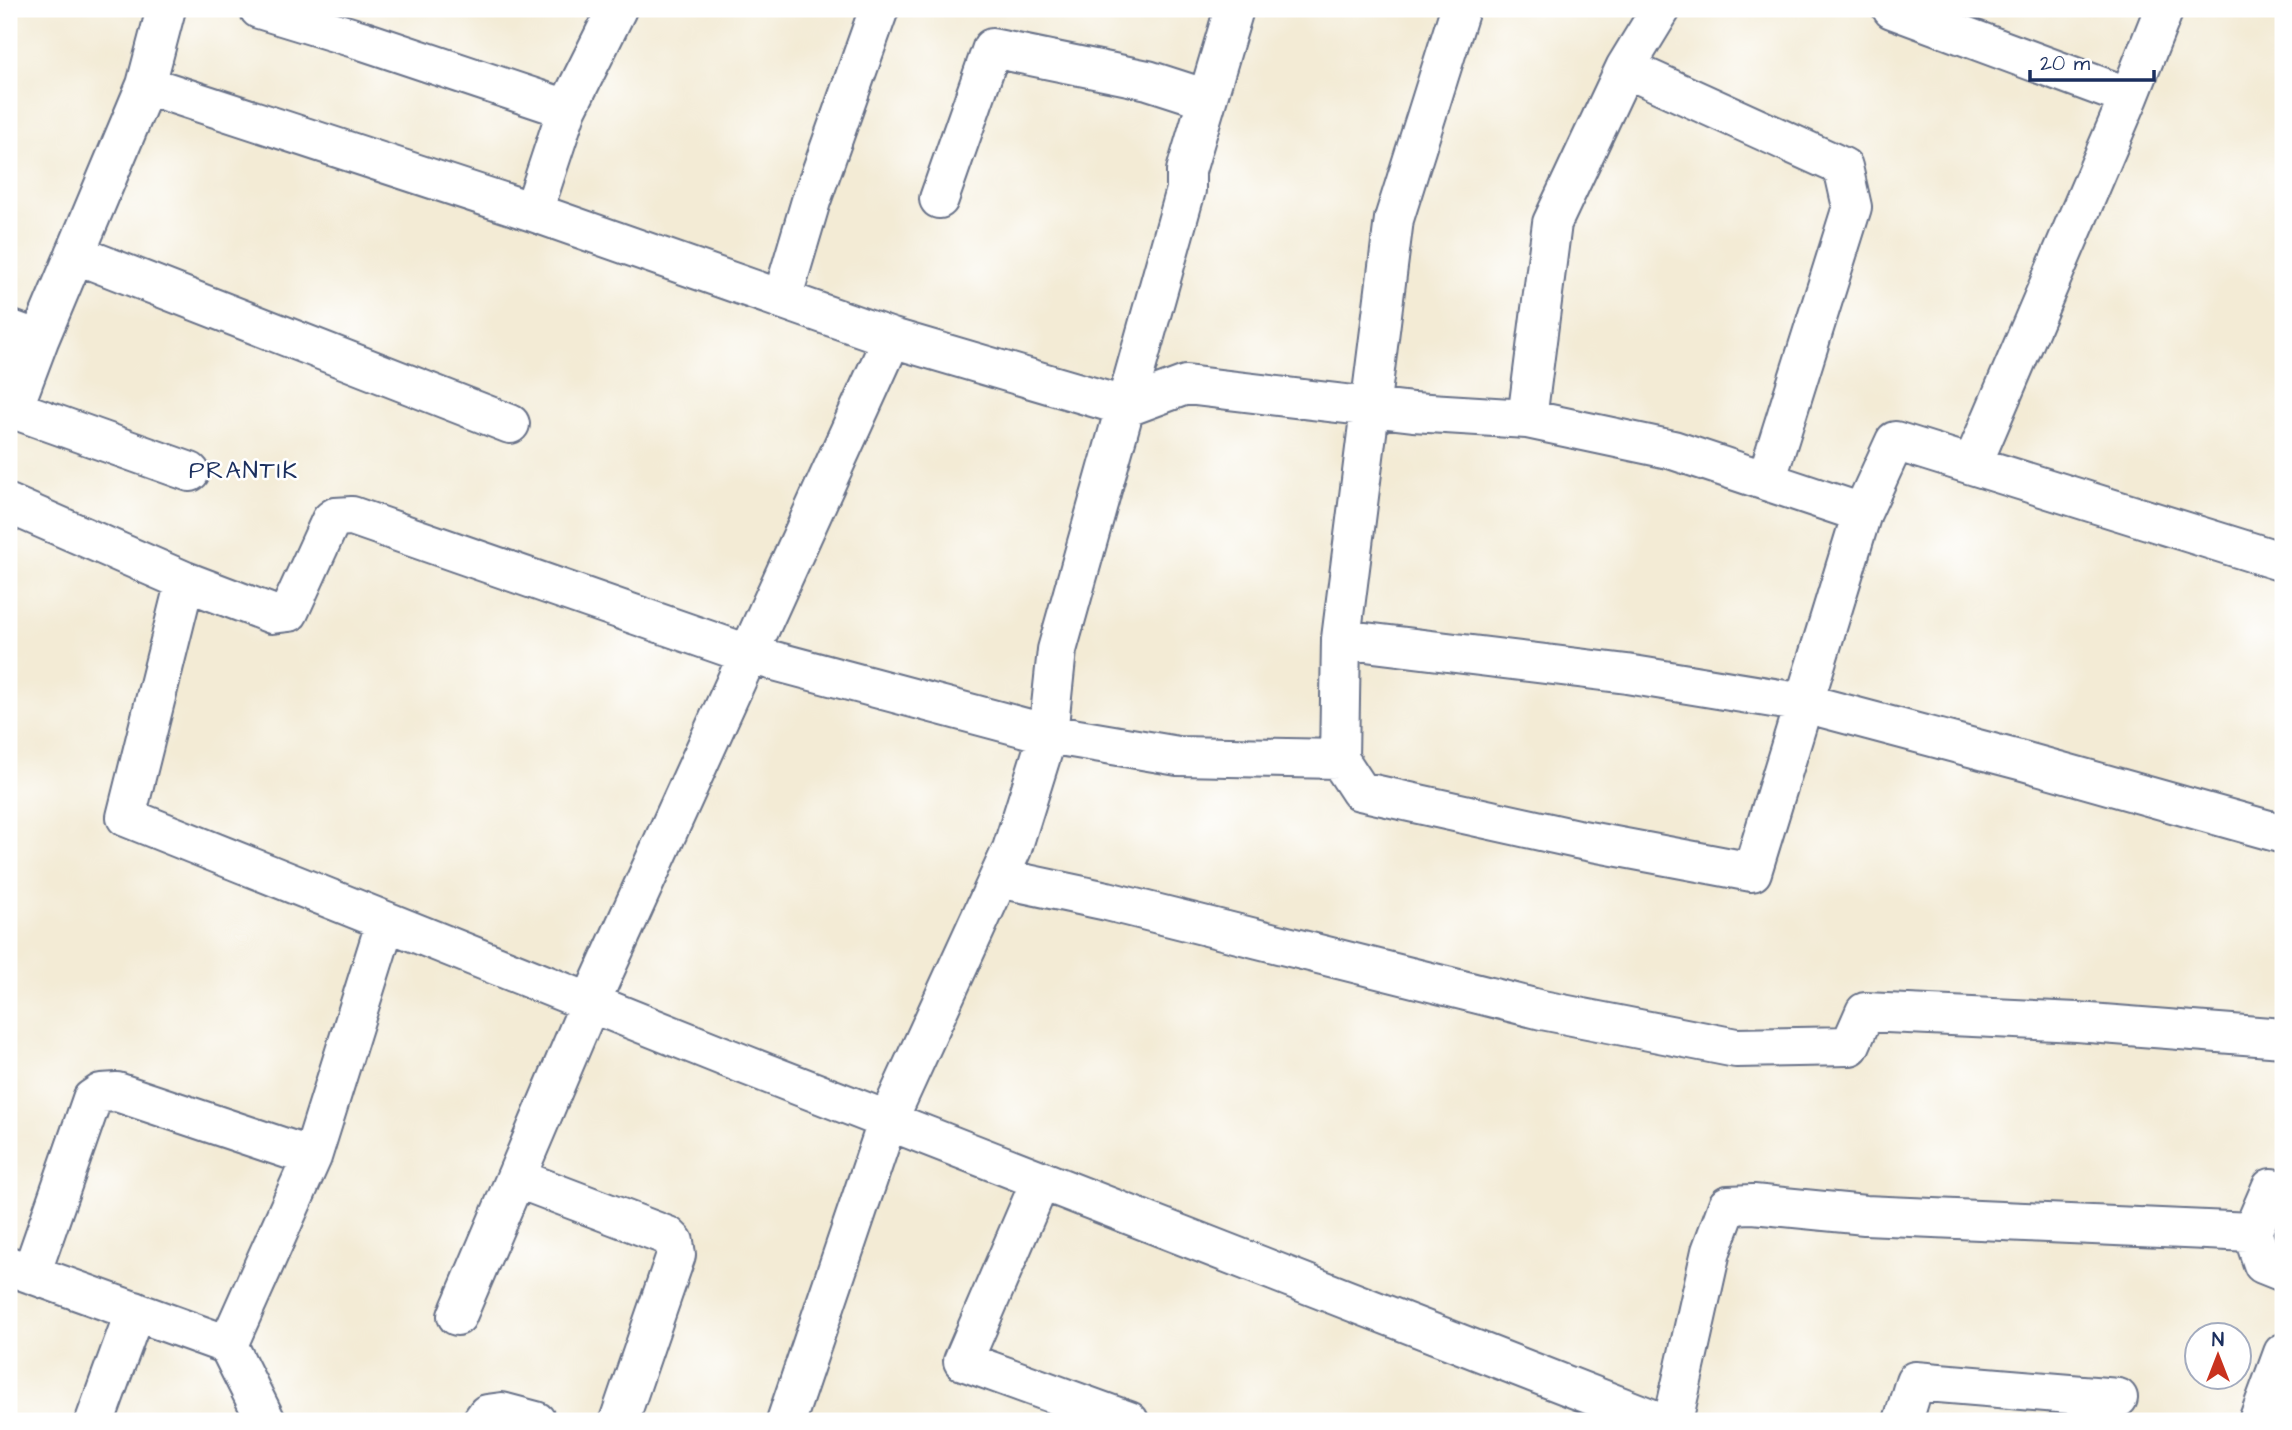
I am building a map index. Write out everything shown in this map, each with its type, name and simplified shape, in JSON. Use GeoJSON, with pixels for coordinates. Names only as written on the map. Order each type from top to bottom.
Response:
{"type":"FeatureCollection","features":[{"type":"Feature","properties":{"kind":"street"},"geometry":{"type":"LineString","coordinates":[[166,9],[146,85],[75,254],[24,334],[13,409],[190,472]]}},
{"type":"Feature","properties":{"kind":"street"},"geometry":{"type":"LineString","coordinates":[[259,9],[567,109]]}},
{"type":"Feature","properties":{"kind":"street"},"geometry":{"type":"LineString","coordinates":[[533,212],[567,109],[618,9]]}},
{"type":"Feature","properties":{"kind":"street"},"geometry":{"type":"LineString","coordinates":[[782,299],[811,201],[879,9]]}},
{"type":"Feature","properties":{"kind":"street"},"geometry":{"type":"LineString","coordinates":[[786,1421],[888,1120],[1012,849],[1048,734],[1057,650],[1186,190],[1186,171],[1234,9]]}},
{"type":"Feature","properties":{"kind":"street"},"geometry":{"type":"LineString","coordinates":[[1460,9],[1394,219],[1341,639],[1339,759],[1360,790],[1577,839],[1752,872],[1862,513],[1895,441],[2283,562]]}},
{"type":"Feature","properties":{"kind":"street"},"geometry":{"type":"LineString","coordinates":[[1527,419],[1552,223],[1625,68],[1661,9]]}},
{"type":"Feature","properties":{"kind":"street"},"geometry":{"type":"LineString","coordinates":[[1972,465],[2164,9]]}},
{"type":"Feature","properties":{"kind":"street"},"geometry":{"type":"LineString","coordinates":[[1907,11],[2129,97]]}},
{"type":"Feature","properties":{"kind":"street"},"geometry":{"type":"LineString","coordinates":[[939,199],[992,48],[1148,80],[1207,99]]}},
{"type":"Feature","properties":{"kind":"street"},"geometry":{"type":"LineString","coordinates":[[1625,68],[1843,167],[1852,207],[1766,481]]}},
{"type":"Feature","properties":{"kind":"street"},"geometry":{"type":"LineString","coordinates":[[146,85],[533,212],[892,338],[1127,407],[1186,385],[1371,407],[1527,419],[1673,450],[1862,513]]}},
{"type":"Feature","properties":{"kind":"street"},"geometry":{"type":"LineString","coordinates":[[75,254],[510,424]]}},
{"type":"Feature","properties":{"kind":"street"},"geometry":{"type":"LineString","coordinates":[[457,1316],[590,1003],[892,338]]}},
{"type":"Feature","properties":{"kind":"street"},"geometry":{"type":"LineString","coordinates":[[9,504],[185,581],[272,614],[289,612],[331,520],[352,516],[748,654],[1048,734],[1178,756],[1339,759]]}},
{"type":"Feature","properties":{"kind":"street"},"geometry":{"type":"LineString","coordinates":[[185,581],[126,817],[590,1003],[1658,1421]]}},
{"type":"Feature","properties":{"kind":"street"},"geometry":{"type":"LineString","coordinates":[[1341,639],[1627,674],[1804,703],[2283,834]]}},
{"type":"Feature","properties":{"kind":"street"},"geometry":{"type":"LineString","coordinates":[[999,878],[1107,901],[1542,1010],[1736,1048],[1850,1046],[1865,1012],[2077,1022],[2283,1038]]}},
{"type":"Feature","properties":{"kind":"street"},"geometry":{"type":"LineString","coordinates":[[228,1345],[312,1157],[386,921]]}},
{"type":"Feature","properties":{"kind":"street"},"geometry":{"type":"LineString","coordinates":[[266,1421],[228,1345],[20,1270],[92,1099],[101,1093],[117,1092],[312,1157]]}},
{"type":"Feature","properties":{"kind":"street"},"geometry":{"type":"LineString","coordinates":[[516,1178],[668,1236],[674,1242],[676,1255],[619,1421]]}},
{"type":"Feature","properties":{"kind":"street"},"geometry":{"type":"LineString","coordinates":[[1041,1180],[963,1361],[1129,1421]]}},
{"type":"Feature","properties":{"kind":"street"},"geometry":{"type":"LineString","coordinates":[[2283,1190],[2271,1188],[2252,1233],[2263,1264],[2283,1272]]}},
{"type":"Feature","properties":{"kind":"street"},"geometry":{"type":"LineString","coordinates":[[1673,1421],[1711,1251],[1728,1205],[1753,1204],[1865,1215],[2252,1233]]}},
{"type":"Feature","properties":{"kind":"street"},"geometry":{"type":"LineString","coordinates":[[95,1421],[135,1311]]}},
{"type":"Feature","properties":{"kind":"street"},"geometry":{"type":"LineString","coordinates":[[2258,1421],[2281,1363]]}},
{"type":"Feature","properties":{"kind":"street"},"geometry":{"type":"LineString","coordinates":[[1903,1421],[1915,1381],[2118,1398]]}},
{"type":"Feature","properties":{"kind":"street"},"geometry":{"type":"LineString","coordinates":[[482,1421],[487,1414],[502,1412],[536,1421]]}},
{"type":"Feature","properties":{"kind":"district","name":"PRANTIK"},"geometry":{"type":"Point","coordinates":[244,470]}}]}
